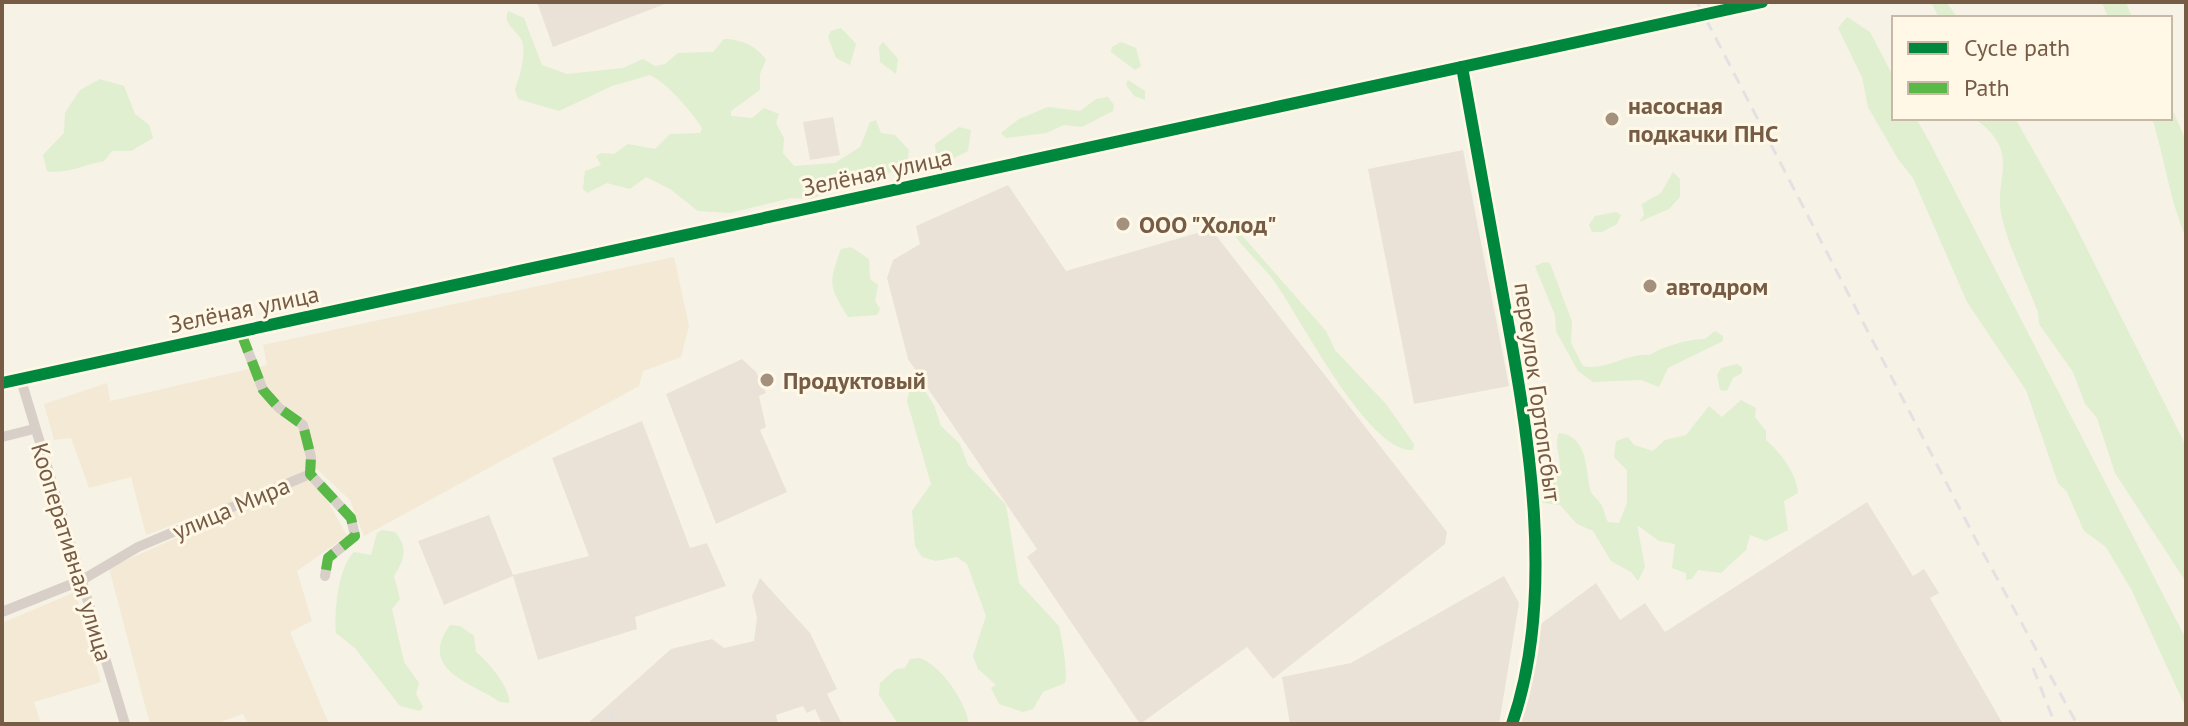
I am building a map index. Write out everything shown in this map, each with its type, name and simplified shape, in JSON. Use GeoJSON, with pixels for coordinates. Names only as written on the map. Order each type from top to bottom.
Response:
{"type":"FeatureCollection","features":[{"type":"Feature","properties":{"kind":"street","name":"Зелёная улица"},"geometry":{"type":"LineString","coordinates":[[2,383],[1762,2]]}},
{"type":"Feature","properties":{"kind":"street","name":"переулок Гортопсбыт"},"geometry":{"type":"LineString","coordinates":[[1462,67],[1532,476],[1532,602],[1523,682],[1512,724]]}},
{"type":"Feature","properties":{"kind":"street","name":"улица Мира"},"geometry":{"type":"LineString","coordinates":[[2,612],[82,580],[138,547],[310,474],[311,457],[303,425],[279,408],[263,390],[255,378],[241,333]]}},
{"type":"Feature","properties":{"kind":"street","name":"Кооперативная улица"},"geometry":{"type":"LineString","coordinates":[[21,380],[125,724]]}},
{"type":"Feature","properties":{"kind":"street"},"geometry":{"type":"LineString","coordinates":[[2,437],[34,429]]}},
{"type":"Feature","properties":{"kind":"street"},"geometry":{"type":"LineString","coordinates":[[310,474],[322,482],[351,518],[355,536],[328,558],[325,576]]}},
{"type":"Feature","properties":{"kind":"shaded area"},"geometry":{"type":"Polygon","coordinates":[[[537,2],[670,2],[553,47],[537,2]]]}},
{"type":"Feature","properties":{"kind":"shaded area"},"geometry":{"type":"Polygon","coordinates":[[[833,117],[840,155],[810,160],[803,122],[833,117]]]}},
{"type":"Feature","properties":{"kind":"shaded area"},"geometry":{"type":"Polygon","coordinates":[[[1463,150],[1509,386],[1414,404],[1368,169],[1463,150]]]}},
{"type":"Feature","properties":{"kind":"shaded area"},"geometry":{"type":"Polygon","coordinates":[[[1008,185],[1066,271],[1211,229],[1447,532],[1445,544],[1273,679],[1247,647],[1140,724],[1027,557],[1037,549],[908,359],[887,278],[893,260],[920,244],[916,226],[1008,185]]]}},
{"type":"Feature","properties":{"kind":"shaded area"},"geometry":{"type":"Polygon","coordinates":[[[674,257],[689,326],[681,357],[643,371],[639,386],[364,536],[350,500],[317,469],[146,535],[131,477],[89,488],[71,438],[54,440],[44,404],[107,383],[110,401],[267,365],[263,345],[674,257]]]}},
{"type":"Feature","properties":{"kind":"shaded area"},"geometry":{"type":"Polygon","coordinates":[[[742,359],[756,372],[766,393],[759,396],[766,427],[760,430],[787,492],[716,524],[666,394],[742,359]]]}},
{"type":"Feature","properties":{"kind":"shaded area"},"geometry":{"type":"Polygon","coordinates":[[[642,421],[690,548],[707,543],[726,586],[635,617],[637,629],[538,660],[513,576],[444,605],[418,541],[489,515],[513,575],[589,556],[552,458],[642,421]]]}},
{"type":"Feature","properties":{"kind":"shaded area"},"geometry":{"type":"Polygon","coordinates":[[[314,476],[347,536],[297,571],[312,621],[290,632],[329,724],[248,724],[243,714],[215,724],[150,724],[109,568],[314,476]]]}},
{"type":"Feature","properties":{"kind":"shaded area"},"geometry":{"type":"Polygon","coordinates":[[[1867,502],[1913,576],[1924,569],[1939,593],[1930,598],[2003,724],[1516,724],[1524,705],[1534,629],[1596,583],[1620,620],[1645,603],[1665,632],[1867,502]]]}},
{"type":"Feature","properties":{"kind":"shaded area"},"geometry":{"type":"Polygon","coordinates":[[[1504,576],[1519,603],[1499,724],[1290,724],[1282,677],[1351,663],[1504,576]]]}},
{"type":"Feature","properties":{"kind":"shaded area"},"geometry":{"type":"Polygon","coordinates":[[[760,578],[810,633],[837,689],[827,694],[842,724],[822,724],[815,709],[807,713],[803,706],[776,715],[778,724],[587,724],[671,649],[712,639],[724,648],[754,641],[757,618],[752,596],[760,578]]]}},
{"type":"Feature","properties":{"kind":"shaded area"},"geometry":{"type":"Polygon","coordinates":[[[75,592],[101,682],[34,702],[41,724],[2,724],[2,623],[75,592]]]}},
{"type":"Feature","properties":{"kind":"green space"},"geometry":{"type":"Polygon","coordinates":[[[1931,2],[1946,2],[1956,16],[1938,16],[1931,2]]]}},
{"type":"Feature","properties":{"kind":"green space"},"geometry":{"type":"Polygon","coordinates":[[[2102,2],[2126,2],[2131,16],[2107,16],[2102,2]]]}},
{"type":"Feature","properties":{"kind":"green space"},"geometry":{"type":"Polygon","coordinates":[[[508,11],[524,18],[542,65],[567,74],[623,68],[643,59],[655,66],[665,64],[678,53],[713,52],[724,39],[742,42],[753,47],[766,60],[760,74],[760,90],[731,111],[731,116],[752,118],[764,108],[779,114],[776,123],[784,138],[783,153],[794,166],[835,163],[860,147],[870,122],[876,120],[881,133],[895,135],[909,150],[907,166],[887,174],[871,175],[858,186],[837,188],[812,199],[791,198],[730,213],[698,211],[670,189],[646,177],[630,189],[607,183],[587,193],[583,189],[585,171],[601,165],[596,156],[601,153],[614,154],[628,144],[655,149],[670,134],[700,133],[702,128],[679,98],[650,75],[612,86],[559,111],[518,99],[515,89],[522,67],[523,44],[507,21],[508,11]]]}},
{"type":"Feature","properties":{"kind":"green space"},"geometry":{"type":"Polygon","coordinates":[[[1847,17],[1870,32],[1892,74],[1892,120],[1917,120],[2186,639],[2186,708],[2132,591],[2106,547],[2084,531],[2067,492],[2058,483],[2026,390],[1967,302],[1913,178],[1898,159],[1868,107],[1862,77],[1838,28],[1847,17]]]}},
{"type":"Feature","properties":{"kind":"green space"},"geometry":{"type":"Polygon","coordinates":[[[841,28],[856,44],[850,65],[836,58],[828,37],[831,31],[841,28]]]}},
{"type":"Feature","properties":{"kind":"green space"},"geometry":{"type":"Polygon","coordinates":[[[883,42],[898,59],[896,74],[880,62],[879,47],[883,42]]]}},
{"type":"Feature","properties":{"kind":"green space"},"geometry":{"type":"Polygon","coordinates":[[[1121,42],[1136,48],[1141,66],[1135,70],[1111,52],[1112,47],[1121,42]]]}},
{"type":"Feature","properties":{"kind":"green space"},"geometry":{"type":"Polygon","coordinates":[[[100,79],[124,86],[135,114],[149,125],[153,138],[131,151],[112,151],[104,161],[68,170],[47,171],[43,155],[64,133],[65,113],[80,90],[100,79]]]}},
{"type":"Feature","properties":{"kind":"green space"},"geometry":{"type":"Polygon","coordinates":[[[1128,80],[1145,91],[1145,100],[1134,96],[1126,85],[1128,80]]]}},
{"type":"Feature","properties":{"kind":"green space"},"geometry":{"type":"Polygon","coordinates":[[[1108,97],[1114,105],[1113,111],[1082,127],[1064,125],[1046,133],[1006,138],[1001,133],[1019,119],[1048,107],[1080,111],[1096,99],[1108,97]]]}},
{"type":"Feature","properties":{"kind":"green space"},"geometry":{"type":"Polygon","coordinates":[[[2172,109],[2186,141],[2186,238],[2153,120],[2172,120],[2172,109]]]}},
{"type":"Feature","properties":{"kind":"green space"},"geometry":{"type":"Polygon","coordinates":[[[1976,120],[2016,120],[2072,219],[2186,446],[2186,582],[2115,473],[2097,418],[2085,404],[2073,372],[2039,324],[2038,312],[2002,218],[2002,155],[1989,131],[1976,120]]]}},
{"type":"Feature","properties":{"kind":"green space"},"geometry":{"type":"Polygon","coordinates":[[[959,127],[971,130],[968,151],[948,161],[936,156],[935,144],[959,127]]]}},
{"type":"Feature","properties":{"kind":"green space"},"geometry":{"type":"Polygon","coordinates":[[[1673,172],[1680,179],[1680,197],[1669,209],[1639,222],[1644,215],[1642,204],[1661,193],[1673,172]]]}},
{"type":"Feature","properties":{"kind":"green space"},"geometry":{"type":"Polygon","coordinates":[[[1616,212],[1621,215],[1617,224],[1602,232],[1592,232],[1589,225],[1595,216],[1616,212]]]}},
{"type":"Feature","properties":{"kind":"green space"},"geometry":{"type":"Polygon","coordinates":[[[1239,232],[1326,331],[1335,350],[1386,404],[1414,444],[1413,450],[1395,445],[1376,430],[1357,408],[1276,284],[1236,237],[1239,232]]]}},
{"type":"Feature","properties":{"kind":"green space"},"geometry":{"type":"Polygon","coordinates":[[[851,247],[869,259],[870,279],[878,285],[875,301],[880,309],[877,315],[848,317],[834,291],[832,278],[841,249],[851,247]]]}},
{"type":"Feature","properties":{"kind":"green space"},"geometry":{"type":"Polygon","coordinates":[[[1550,263],[1572,322],[1571,343],[1583,366],[1600,366],[1650,355],[1677,344],[1705,339],[1715,331],[1723,336],[1723,341],[1668,368],[1659,387],[1641,380],[1593,382],[1578,371],[1556,331],[1555,315],[1535,266],[1550,263]]]}},
{"type":"Feature","properties":{"kind":"green space"},"geometry":{"type":"Polygon","coordinates":[[[1737,364],[1742,367],[1742,373],[1733,378],[1727,391],[1720,390],[1717,375],[1721,368],[1737,364]]]}},
{"type":"Feature","properties":{"kind":"green space"},"geometry":{"type":"Polygon","coordinates":[[[921,385],[934,405],[941,426],[960,444],[968,465],[1006,505],[1019,583],[1059,626],[1065,683],[1043,692],[1033,709],[1023,712],[999,704],[991,688],[996,685],[978,669],[973,656],[986,616],[967,564],[957,557],[936,561],[922,557],[915,546],[912,511],[931,484],[907,401],[910,388],[921,385]]]}},
{"type":"Feature","properties":{"kind":"green space"},"geometry":{"type":"Polygon","coordinates":[[[1741,400],[1756,408],[1755,417],[1766,431],[1766,440],[1787,464],[1795,478],[1798,493],[1784,501],[1788,530],[1766,541],[1750,535],[1746,550],[1721,573],[1698,570],[1692,579],[1686,580],[1686,573],[1672,568],[1675,544],[1659,541],[1637,525],[1645,567],[1638,581],[1631,572],[1611,561],[1593,531],[1577,524],[1560,505],[1543,503],[1538,492],[1543,471],[1559,469],[1559,433],[1568,435],[1580,446],[1591,491],[1602,506],[1608,522],[1619,523],[1627,503],[1627,470],[1614,457],[1616,441],[1628,437],[1634,445],[1653,451],[1665,440],[1686,435],[1709,406],[1722,417],[1741,400]]]}},
{"type":"Feature","properties":{"kind":"green space"},"geometry":{"type":"Polygon","coordinates":[[[382,530],[395,532],[402,543],[402,559],[394,576],[400,599],[392,609],[404,662],[419,683],[416,694],[423,707],[420,711],[400,706],[355,648],[336,633],[337,602],[344,568],[354,552],[371,555],[377,533],[382,530]]]}},
{"type":"Feature","properties":{"kind":"green space"},"geometry":{"type":"Polygon","coordinates":[[[450,625],[460,626],[474,636],[476,652],[503,683],[509,703],[500,702],[463,681],[444,664],[440,653],[442,640],[450,625]]]}},
{"type":"Feature","properties":{"kind":"green space"},"geometry":{"type":"Polygon","coordinates":[[[920,658],[936,668],[951,685],[963,705],[969,724],[898,724],[879,695],[880,683],[896,669],[905,668],[910,659],[920,658]]]}},
{"type":"Feature","properties":{"kind":"railway"},"geometry":{"type":"LineString","coordinates":[[1697,2],[1976,540],[2077,724]]}},
{"type":"Feature","properties":{"kind":"railway"},"geometry":{"type":"LineString","coordinates":[[2033,668],[2055,724]]}},
{"type":"Feature","properties":{"kind":"railway"},"geometry":{"type":"LineString","coordinates":[[610,713],[615,724]]}},
{"type":"Feature","properties":{"kind":"marked path"},"geometry":{"type":"LineString","coordinates":[[241,333],[263,390],[279,408],[303,425],[311,457],[310,474],[351,518],[355,536],[328,558],[325,576]]}},
{"type":"Feature","properties":{"kind":"cycle path"},"geometry":{"type":"LineString","coordinates":[[2,383],[1762,2]]}},
{"type":"Feature","properties":{"kind":"cycle path"},"geometry":{"type":"LineString","coordinates":[[1462,67],[1522,404],[1534,513],[1536,568],[1533,622],[1526,674],[1512,724]]}},
{"type":"Feature","properties":{"kind":"place","name":"насосная подкачки ПНС"},"geometry":{"type":"Point","coordinates":[1612,119]}},
{"type":"Feature","properties":{"kind":"place","name":"ООО \"Холод\""},"geometry":{"type":"Point","coordinates":[1123,224]}},
{"type":"Feature","properties":{"kind":"place","name":"автодром"},"geometry":{"type":"Point","coordinates":[1650,286]}},
{"type":"Feature","properties":{"kind":"place","name":"Продуктовый"},"geometry":{"type":"Point","coordinates":[767,380]}}]}
